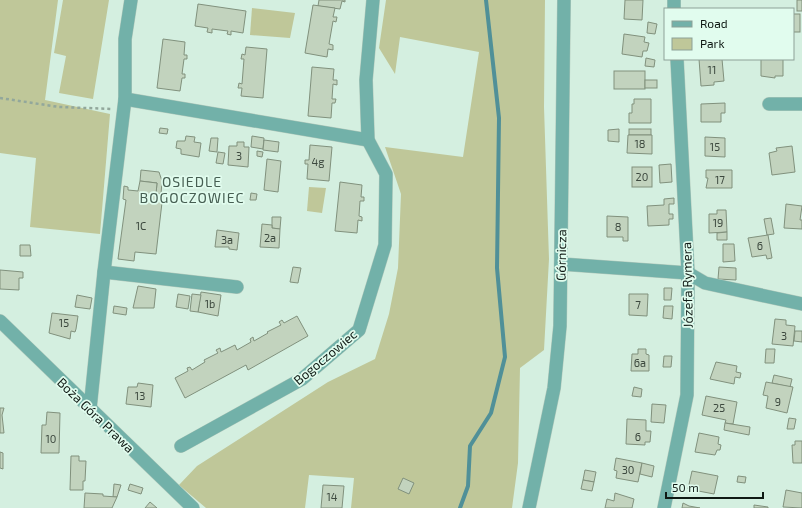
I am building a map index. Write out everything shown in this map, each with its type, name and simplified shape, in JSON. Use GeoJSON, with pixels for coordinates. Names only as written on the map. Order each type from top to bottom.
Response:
{"type":"FeatureCollection","features":[{"type":"Feature","properties":{"kind":"street"},"geometry":{"type":"LineString","coordinates":[[90,410],[104,272],[125,104],[125,39],[131,0]]}},
{"type":"Feature","properties":{"kind":"street","name":"Bogoczowiec"},"geometry":{"type":"LineString","coordinates":[[181,446],[302,379],[358,330],[385,245],[386,174],[368,140],[366,80],[373,0]]}},
{"type":"Feature","properties":{"kind":"street","name":"Górnicza"},"geometry":{"type":"LineString","coordinates":[[529,508],[554,388],[560,326],[564,0]]}},
{"type":"Feature","properties":{"kind":"street","name":"Józefa Rymera"},"geometry":{"type":"LineString","coordinates":[[664,508],[687,395],[688,274],[677,60]]}},
{"type":"Feature","properties":{"kind":"street"},"geometry":{"type":"LineString","coordinates":[[125,104],[368,140]]}},
{"type":"Feature","properties":{"kind":"street"},"geometry":{"type":"LineString","coordinates":[[769,104],[802,104]]}},
{"type":"Feature","properties":{"kind":"street"},"geometry":{"type":"LineString","coordinates":[[561,264],[688,274],[705,283],[802,304]]}},
{"type":"Feature","properties":{"kind":"street"},"geometry":{"type":"LineString","coordinates":[[104,272],[237,287]]}},
{"type":"Feature","properties":{"kind":"street","name":"Boża Góra Prawa"},"geometry":{"type":"LineString","coordinates":[[0,321],[90,410],[193,508]]}},
{"type":"Feature","properties":{"kind":"path"},"geometry":{"type":"LineString","coordinates":[[0,98],[59,107],[125,104]]}},
{"type":"Feature","properties":{"kind":"green space"},"geometry":{"type":"Polygon","coordinates":[[[0,0],[58,0],[45,100],[110,114],[100,234],[30,227],[36,158],[0,153],[0,0]]]}},
{"type":"Feature","properties":{"kind":"green space"},"geometry":{"type":"Polygon","coordinates":[[[63,0],[109,0],[93,99],[59,93],[66,56],[54,53],[63,0]]]}},
{"type":"Feature","properties":{"kind":"green space"},"geometry":{"type":"Polygon","coordinates":[[[386,0],[545,0],[544,107],[549,259],[544,350],[520,368],[518,463],[512,508],[351,508],[354,478],[309,475],[305,508],[206,508],[179,485],[197,466],[328,382],[375,359],[389,314],[398,268],[401,194],[385,147],[463,157],[479,52],[400,37],[395,74],[379,48],[386,0]]]}},
{"type":"Feature","properties":{"kind":"green space"},"geometry":{"type":"Polygon","coordinates":[[[252,8],[295,13],[290,38],[250,35],[252,8]]]}},
{"type":"Feature","properties":{"kind":"green space"},"geometry":{"type":"Polygon","coordinates":[[[309,187],[326,188],[322,213],[307,211],[309,187]]]}},
{"type":"Feature","properties":{"kind":"building"},"geometry":{"type":"Polygon","coordinates":[[[319,0],[345,0],[345,2],[342,1],[340,9],[318,6],[319,0]]]}},
{"type":"Feature","properties":{"kind":"building"},"geometry":{"type":"Polygon","coordinates":[[[625,0],[643,0],[642,20],[624,19],[625,0]]]}},
{"type":"Feature","properties":{"kind":"building"},"geometry":{"type":"Polygon","coordinates":[[[797,0],[802,0],[802,11],[797,11],[797,0]]]}},
{"type":"Feature","properties":{"kind":"building"},"geometry":{"type":"Polygon","coordinates":[[[198,4],[246,11],[243,33],[231,31],[231,35],[227,34],[228,31],[212,29],[212,33],[207,32],[208,28],[195,26],[198,4]]]}},
{"type":"Feature","properties":{"kind":"building"},"geometry":{"type":"Polygon","coordinates":[[[313,5],[335,8],[333,17],[337,17],[336,22],[333,21],[329,44],[333,45],[333,50],[328,49],[327,57],[305,53],[313,5]]]}},
{"type":"Feature","properties":{"kind":"building"},"geometry":{"type":"Polygon","coordinates":[[[794,14],[800,14],[800,32],[794,32],[794,14]]]}},
{"type":"Feature","properties":{"kind":"building"},"geometry":{"type":"Polygon","coordinates":[[[648,22],[657,24],[655,34],[647,33],[648,22]]]}},
{"type":"Feature","properties":{"kind":"building"},"geometry":{"type":"Polygon","coordinates":[[[624,34],[645,37],[644,42],[649,43],[647,51],[643,51],[642,57],[622,54],[624,34]]]}},
{"type":"Feature","properties":{"kind":"building"},"geometry":{"type":"Polygon","coordinates":[[[163,39],[185,42],[184,55],[187,55],[187,59],[184,59],[182,74],[185,74],[185,78],[182,78],[180,91],[157,88],[163,39]]]}},
{"type":"Feature","properties":{"kind":"building"},"geometry":{"type":"Polygon","coordinates":[[[246,47],[267,49],[263,98],[241,96],[242,88],[238,88],[239,83],[242,84],[244,59],[241,59],[242,54],[245,55],[246,47]]]}},
{"type":"Feature","properties":{"kind":"building"},"geometry":{"type":"Polygon","coordinates":[[[646,58],[655,60],[654,67],[645,66],[646,58]]]}},
{"type":"Feature","properties":{"kind":"building"},"geometry":{"type":"Polygon","coordinates":[[[699,60],[722,60],[724,81],[714,82],[714,85],[701,86],[699,60]]]}},
{"type":"Feature","properties":{"kind":"building"},"geometry":{"type":"Polygon","coordinates":[[[761,60],[783,60],[783,76],[775,76],[775,78],[761,76],[761,60]]]}},
{"type":"Feature","properties":{"kind":"building"},"geometry":{"type":"Polygon","coordinates":[[[312,67],[334,69],[333,80],[337,80],[337,85],[333,84],[332,99],[336,99],[335,103],[332,103],[331,118],[308,116],[312,67]]]}},
{"type":"Feature","properties":{"kind":"building"},"geometry":{"type":"Polygon","coordinates":[[[614,71],[645,71],[645,89],[614,89],[614,71]]]}},
{"type":"Feature","properties":{"kind":"building"},"geometry":{"type":"Polygon","coordinates":[[[645,80],[657,80],[657,88],[645,88],[645,80]]]}},
{"type":"Feature","properties":{"kind":"building"},"geometry":{"type":"Polygon","coordinates":[[[634,99],[651,99],[651,123],[629,123],[629,113],[632,113],[632,104],[634,104],[634,99]]]}},
{"type":"Feature","properties":{"kind":"building"},"geometry":{"type":"Polygon","coordinates":[[[725,103],[725,113],[721,113],[721,122],[701,122],[701,104],[725,103]]]}},
{"type":"Feature","properties":{"kind":"building"},"geometry":{"type":"Polygon","coordinates":[[[160,128],[168,129],[167,134],[159,133],[160,128]]]}},
{"type":"Feature","properties":{"kind":"building"},"geometry":{"type":"Polygon","coordinates":[[[619,129],[619,142],[608,141],[608,130],[619,129]]]}},
{"type":"Feature","properties":{"kind":"building"},"geometry":{"type":"Polygon","coordinates":[[[629,129],[651,129],[651,135],[629,135],[629,129]]]}},
{"type":"Feature","properties":{"kind":"building"},"geometry":{"type":"Polygon","coordinates":[[[628,135],[652,135],[652,154],[627,153],[628,135]]]}},
{"type":"Feature","properties":{"kind":"building"},"geometry":{"type":"Polygon","coordinates":[[[186,136],[195,137],[194,142],[201,143],[199,157],[181,154],[181,149],[176,148],[177,141],[185,141],[186,136]]]}},
{"type":"Feature","properties":{"kind":"building"},"geometry":{"type":"Polygon","coordinates":[[[252,136],[264,138],[263,149],[251,147],[252,136]]]}},
{"type":"Feature","properties":{"kind":"building"},"geometry":{"type":"Polygon","coordinates":[[[705,137],[725,138],[725,157],[705,156],[705,137]]]}},
{"type":"Feature","properties":{"kind":"building"},"geometry":{"type":"Polygon","coordinates":[[[211,138],[218,138],[217,152],[209,151],[211,138]]]}},
{"type":"Feature","properties":{"kind":"building"},"geometry":{"type":"Polygon","coordinates":[[[264,140],[279,142],[278,152],[263,150],[264,140]]]}},
{"type":"Feature","properties":{"kind":"building"},"geometry":{"type":"Polygon","coordinates":[[[237,142],[244,142],[244,147],[249,147],[248,167],[228,165],[229,146],[237,146],[237,142]]]}},
{"type":"Feature","properties":{"kind":"building"},"geometry":{"type":"Polygon","coordinates":[[[310,145],[332,147],[329,181],[307,179],[308,164],[305,164],[305,160],[309,160],[310,145]]]}},
{"type":"Feature","properties":{"kind":"building"},"geometry":{"type":"Polygon","coordinates":[[[792,146],[795,172],[772,175],[769,153],[777,151],[776,148],[792,146]]]}},
{"type":"Feature","properties":{"kind":"building"},"geometry":{"type":"Polygon","coordinates":[[[257,151],[263,152],[262,157],[257,156],[257,151]]]}},
{"type":"Feature","properties":{"kind":"building"},"geometry":{"type":"Polygon","coordinates":[[[218,152],[225,153],[223,164],[216,163],[218,152]]]}},
{"type":"Feature","properties":{"kind":"building"},"geometry":{"type":"Polygon","coordinates":[[[267,159],[281,161],[278,192],[264,190],[267,159]]]}},
{"type":"Feature","properties":{"kind":"building"},"geometry":{"type":"Polygon","coordinates":[[[671,164],[672,182],[660,183],[659,165],[671,164]]]}},
{"type":"Feature","properties":{"kind":"building"},"geometry":{"type":"Polygon","coordinates":[[[632,167],[652,167],[652,187],[632,187],[632,167]]]}},
{"type":"Feature","properties":{"kind":"building"},"geometry":{"type":"Polygon","coordinates":[[[141,170],[159,172],[162,181],[161,194],[156,194],[157,183],[140,181],[141,170]]]}},
{"type":"Feature","properties":{"kind":"building"},"geometry":{"type":"Polygon","coordinates":[[[706,170],[732,170],[732,188],[706,188],[708,178],[706,178],[706,170]]]}},
{"type":"Feature","properties":{"kind":"building"},"geometry":{"type":"Polygon","coordinates":[[[140,181],[157,183],[156,194],[163,194],[156,254],[135,252],[134,261],[118,259],[126,200],[123,199],[124,186],[128,187],[128,190],[138,191],[140,181]]]}},
{"type":"Feature","properties":{"kind":"building"},"geometry":{"type":"Polygon","coordinates":[[[340,182],[362,185],[361,197],[364,197],[364,201],[360,201],[359,216],[362,217],[362,221],[358,220],[357,233],[335,231],[340,182]]]}},
{"type":"Feature","properties":{"kind":"building"},"geometry":{"type":"Polygon","coordinates":[[[251,193],[257,194],[256,200],[250,200],[251,193]]]}},
{"type":"Feature","properties":{"kind":"building"},"geometry":{"type":"Polygon","coordinates":[[[674,198],[674,204],[669,204],[669,214],[673,214],[673,219],[669,219],[669,225],[648,226],[647,206],[664,205],[664,199],[674,198]]]}},
{"type":"Feature","properties":{"kind":"building"},"geometry":{"type":"Polygon","coordinates":[[[786,204],[802,206],[800,220],[802,220],[802,229],[784,228],[786,204]]]}},
{"type":"Feature","properties":{"kind":"building"},"geometry":{"type":"Polygon","coordinates":[[[717,210],[726,210],[727,232],[709,233],[709,214],[717,214],[717,210]]]}},
{"type":"Feature","properties":{"kind":"building"},"geometry":{"type":"Polygon","coordinates":[[[607,216],[628,217],[628,241],[623,241],[623,237],[607,237],[607,216]]]}},
{"type":"Feature","properties":{"kind":"building"},"geometry":{"type":"Polygon","coordinates":[[[272,217],[281,217],[280,229],[272,228],[272,217]]]}},
{"type":"Feature","properties":{"kind":"building"},"geometry":{"type":"Polygon","coordinates":[[[771,218],[774,234],[767,235],[764,219],[771,218]]]}},
{"type":"Feature","properties":{"kind":"building"},"geometry":{"type":"Polygon","coordinates":[[[262,224],[272,225],[272,228],[280,229],[279,248],[260,247],[262,224]]]}},
{"type":"Feature","properties":{"kind":"building"},"geometry":{"type":"Polygon","coordinates":[[[217,230],[239,233],[237,250],[229,249],[229,247],[215,247],[217,230]]]}},
{"type":"Feature","properties":{"kind":"building"},"geometry":{"type":"Polygon","coordinates":[[[727,232],[727,240],[717,240],[717,233],[727,232]]]}},
{"type":"Feature","properties":{"kind":"building"},"geometry":{"type":"Polygon","coordinates":[[[768,235],[772,258],[767,259],[766,255],[752,257],[748,238],[768,235]]]}},
{"type":"Feature","properties":{"kind":"building"},"geometry":{"type":"Polygon","coordinates":[[[723,244],[734,244],[735,261],[723,262],[723,244]]]}},
{"type":"Feature","properties":{"kind":"building"},"geometry":{"type":"Polygon","coordinates":[[[20,245],[30,245],[31,256],[20,256],[20,245]]]}},
{"type":"Feature","properties":{"kind":"building"},"geometry":{"type":"Polygon","coordinates":[[[293,267],[301,268],[298,283],[290,282],[293,267]]]}},
{"type":"Feature","properties":{"kind":"building"},"geometry":{"type":"Polygon","coordinates":[[[719,267],[736,268],[736,280],[718,279],[719,267]]]}},
{"type":"Feature","properties":{"kind":"building"},"geometry":{"type":"Polygon","coordinates":[[[0,270],[23,272],[23,278],[19,278],[19,290],[0,289],[0,270]]]}},
{"type":"Feature","properties":{"kind":"building"},"geometry":{"type":"Polygon","coordinates":[[[138,286],[156,289],[154,308],[133,308],[138,286]]]}},
{"type":"Feature","properties":{"kind":"building"},"geometry":{"type":"Polygon","coordinates":[[[664,288],[672,288],[671,300],[664,300],[664,288]]]}},
{"type":"Feature","properties":{"kind":"building"},"geometry":{"type":"Polygon","coordinates":[[[201,292],[221,295],[218,316],[198,312],[201,292]]]}},
{"type":"Feature","properties":{"kind":"building"},"geometry":{"type":"Polygon","coordinates":[[[178,294],[190,296],[188,309],[176,307],[178,294]]]}},
{"type":"Feature","properties":{"kind":"building"},"geometry":{"type":"Polygon","coordinates":[[[192,294],[201,295],[198,312],[190,311],[192,294]]]}},
{"type":"Feature","properties":{"kind":"building"},"geometry":{"type":"Polygon","coordinates":[[[629,294],[648,294],[647,316],[629,315],[629,294]]]}},
{"type":"Feature","properties":{"kind":"building"},"geometry":{"type":"Polygon","coordinates":[[[77,295],[92,298],[90,309],[75,307],[77,295]]]}},
{"type":"Feature","properties":{"kind":"building"},"geometry":{"type":"Polygon","coordinates":[[[114,306],[127,308],[126,315],[113,313],[114,306]]]}},
{"type":"Feature","properties":{"kind":"building"},"geometry":{"type":"Polygon","coordinates":[[[664,306],[673,306],[672,319],[663,318],[664,306]]]}},
{"type":"Feature","properties":{"kind":"building"},"geometry":{"type":"Polygon","coordinates":[[[52,313],[78,316],[75,332],[71,331],[70,339],[49,333],[52,313]]]}},
{"type":"Feature","properties":{"kind":"building"},"geometry":{"type":"Polygon","coordinates":[[[297,316],[308,336],[248,370],[246,365],[185,398],[175,378],[188,371],[187,368],[190,367],[192,370],[205,362],[204,360],[218,353],[216,350],[220,348],[221,352],[235,345],[237,350],[251,342],[250,339],[253,337],[254,341],[281,325],[279,322],[282,320],[284,323],[297,316]]]}},
{"type":"Feature","properties":{"kind":"building"},"geometry":{"type":"Polygon","coordinates":[[[775,319],[786,320],[786,325],[795,326],[793,346],[772,344],[775,319]]]}},
{"type":"Feature","properties":{"kind":"building"},"geometry":{"type":"Polygon","coordinates":[[[795,331],[802,331],[802,342],[794,341],[795,331]]]}},
{"type":"Feature","properties":{"kind":"building"},"geometry":{"type":"Polygon","coordinates":[[[638,349],[646,349],[646,354],[649,355],[649,371],[631,371],[632,354],[638,354],[638,349]]]}},
{"type":"Feature","properties":{"kind":"building"},"geometry":{"type":"Polygon","coordinates":[[[766,349],[775,349],[774,363],[765,363],[766,349]]]}},
{"type":"Feature","properties":{"kind":"building"},"geometry":{"type":"Polygon","coordinates":[[[664,356],[672,356],[671,367],[663,367],[664,356]]]}},
{"type":"Feature","properties":{"kind":"building"},"geometry":{"type":"Polygon","coordinates":[[[716,362],[737,366],[736,372],[741,373],[740,378],[735,377],[734,384],[710,379],[716,362]]]}},
{"type":"Feature","properties":{"kind":"building"},"geometry":{"type":"Polygon","coordinates":[[[774,375],[792,379],[790,387],[772,383],[774,375]]]}},
{"type":"Feature","properties":{"kind":"building"},"geometry":{"type":"Polygon","coordinates":[[[766,382],[793,387],[787,413],[766,408],[768,396],[763,395],[766,382]]]}},
{"type":"Feature","properties":{"kind":"building"},"geometry":{"type":"Polygon","coordinates":[[[138,383],[153,385],[151,407],[126,404],[128,387],[137,387],[138,383]]]}},
{"type":"Feature","properties":{"kind":"building"},"geometry":{"type":"Polygon","coordinates":[[[634,387],[642,389],[641,397],[632,396],[634,387]]]}},
{"type":"Feature","properties":{"kind":"building"},"geometry":{"type":"Polygon","coordinates":[[[706,396],[737,402],[733,424],[725,423],[726,420],[702,415],[706,396]]]}},
{"type":"Feature","properties":{"kind":"building"},"geometry":{"type":"Polygon","coordinates":[[[652,404],[666,405],[664,423],[651,422],[652,404]]]}},
{"type":"Feature","properties":{"kind":"building"},"geometry":{"type":"Polygon","coordinates":[[[0,408],[4,408],[2,415],[4,433],[0,433],[0,408]]]}},
{"type":"Feature","properties":{"kind":"building"},"geometry":{"type":"Polygon","coordinates":[[[47,412],[60,413],[59,453],[41,453],[42,425],[46,425],[47,412]]]}},
{"type":"Feature","properties":{"kind":"building"},"geometry":{"type":"Polygon","coordinates":[[[789,418],[796,419],[794,429],[787,429],[789,418]]]}},
{"type":"Feature","properties":{"kind":"building"},"geometry":{"type":"Polygon","coordinates":[[[627,419],[646,420],[646,431],[651,431],[650,442],[645,442],[645,445],[626,444],[627,419]]]}},
{"type":"Feature","properties":{"kind":"building"},"geometry":{"type":"Polygon","coordinates":[[[725,423],[750,427],[749,435],[724,430],[725,423]]]}},
{"type":"Feature","properties":{"kind":"building"},"geometry":{"type":"Polygon","coordinates":[[[699,433],[719,437],[718,444],[721,445],[720,450],[717,450],[715,455],[695,452],[699,433]]]}},
{"type":"Feature","properties":{"kind":"building"},"geometry":{"type":"Polygon","coordinates":[[[795,441],[802,441],[802,463],[793,463],[792,445],[795,445],[795,441]]]}},
{"type":"Feature","properties":{"kind":"building"},"geometry":{"type":"Polygon","coordinates":[[[0,452],[3,453],[3,469],[0,468],[0,452]]]}},
{"type":"Feature","properties":{"kind":"building"},"geometry":{"type":"Polygon","coordinates":[[[71,456],[79,456],[79,461],[86,461],[83,490],[70,490],[71,456]]]}},
{"type":"Feature","properties":{"kind":"building"},"geometry":{"type":"Polygon","coordinates":[[[616,458],[642,463],[638,482],[616,478],[617,471],[614,470],[616,458]]]}},
{"type":"Feature","properties":{"kind":"building"},"geometry":{"type":"Polygon","coordinates":[[[642,463],[654,466],[652,477],[640,474],[642,463]]]}},
{"type":"Feature","properties":{"kind":"building"},"geometry":{"type":"Polygon","coordinates":[[[585,470],[596,472],[594,482],[583,480],[585,470]]]}},
{"type":"Feature","properties":{"kind":"building"},"geometry":{"type":"Polygon","coordinates":[[[692,471],[718,476],[714,494],[688,489],[692,471]]]}},
{"type":"Feature","properties":{"kind":"building"},"geometry":{"type":"Polygon","coordinates":[[[738,476],[746,477],[745,483],[737,482],[738,476]]]}},
{"type":"Feature","properties":{"kind":"building"},"geometry":{"type":"Polygon","coordinates":[[[403,478],[414,483],[409,494],[398,489],[403,478]]]}},
{"type":"Feature","properties":{"kind":"building"},"geometry":{"type":"Polygon","coordinates":[[[583,480],[594,482],[592,491],[581,489],[583,480]]]}},
{"type":"Feature","properties":{"kind":"building"},"geometry":{"type":"Polygon","coordinates":[[[114,484],[121,485],[117,497],[113,497],[114,484]]]}},
{"type":"Feature","properties":{"kind":"building"},"geometry":{"type":"Polygon","coordinates":[[[130,484],[143,488],[141,494],[128,490],[130,484]]]}},
{"type":"Feature","properties":{"kind":"building"},"geometry":{"type":"Polygon","coordinates":[[[323,485],[344,486],[342,508],[321,508],[323,485]]]}},
{"type":"Feature","properties":{"kind":"building"},"geometry":{"type":"Polygon","coordinates":[[[786,490],[802,493],[802,508],[783,507],[786,490]]]}},
{"type":"Feature","properties":{"kind":"building"},"geometry":{"type":"Polygon","coordinates":[[[85,493],[103,494],[103,496],[117,497],[112,508],[84,508],[85,493]]]}},
{"type":"Feature","properties":{"kind":"building"},"geometry":{"type":"Polygon","coordinates":[[[615,493],[634,499],[632,508],[605,508],[607,499],[614,501],[615,493]]]}},
{"type":"Feature","properties":{"kind":"building"},"geometry":{"type":"Polygon","coordinates":[[[150,502],[157,508],[145,508],[150,502]]]}},
{"type":"Feature","properties":{"kind":"building"},"geometry":{"type":"Polygon","coordinates":[[[683,503],[689,506],[700,508],[682,508],[683,503]]]}},
{"type":"Feature","properties":{"kind":"building"},"geometry":{"type":"Polygon","coordinates":[[[754,505],[768,507],[768,508],[754,508],[754,505]]]}},
{"type":"Feature","properties":{"kind":"waterway"},"geometry":{"type":"LineString","coordinates":[[460,508],[468,486],[470,446],[491,413],[505,357],[497,268],[499,118],[486,0]]}},
{"type":"Feature","properties":{"kind":"district","name":"OSIEDLE BOGOCZOWIEC"},"geometry":{"type":"Point","coordinates":[192,190]}}]}
